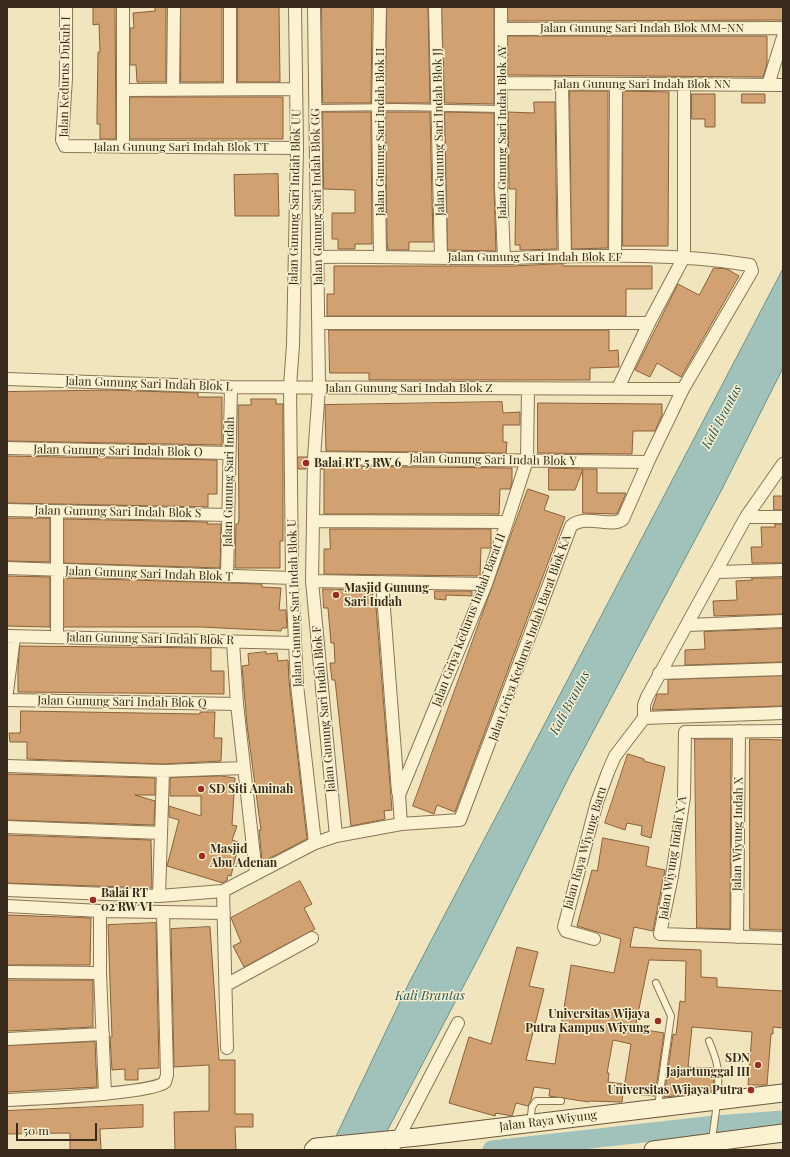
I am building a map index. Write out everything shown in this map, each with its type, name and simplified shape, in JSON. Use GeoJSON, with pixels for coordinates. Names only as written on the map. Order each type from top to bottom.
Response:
{"type":"FeatureCollection","features":[{"type":"Feature","properties":{"kind":"main road","name":"Jalan Raya Wiyung"},"geometry":{"type":"LineString","coordinates":[[320,1148],[393,1144],[530,1123],[658,1108],[715,1104],[783,1093]]}},
{"type":"Feature","properties":{"kind":"main road"},"geometry":{"type":"LineString","coordinates":[[658,1150],[712,1135],[783,1133]]}},
{"type":"Feature","properties":{"kind":"street","name":"Jalan Kedurus Dukuh I"},"geometry":{"type":"LineString","coordinates":[[65,146],[62,140],[66,78],[66,7]]}},
{"type":"Feature","properties":{"kind":"street"},"geometry":{"type":"LineString","coordinates":[[123,7],[123,147]]}},
{"type":"Feature","properties":{"kind":"street"},"geometry":{"type":"LineString","coordinates":[[173,90],[174,7]]}},
{"type":"Feature","properties":{"kind":"street"},"geometry":{"type":"LineString","coordinates":[[230,7],[230,89]]}},
{"type":"Feature","properties":{"kind":"street","name":"Jalan Gunung Sari Indah Blok UU"},"geometry":{"type":"LineString","coordinates":[[290,386],[294,345],[297,148],[295,7]]}},
{"type":"Feature","properties":{"kind":"street","name":"Jalan Gunung Sari Indah Blok GG"},"geometry":{"type":"LineString","coordinates":[[314,7],[319,388]]}},
{"type":"Feature","properties":{"kind":"street","name":"Jalan Gunung Sari Indah Blok II"},"geometry":{"type":"LineString","coordinates":[[380,7],[378,108],[380,256]]}},
{"type":"Feature","properties":{"kind":"street","name":"Jalan Gunung Sari Indah Blok JJ"},"geometry":{"type":"LineString","coordinates":[[436,7],[441,257]]}},
{"type":"Feature","properties":{"kind":"street","name":"Jalan Gunung Sari Indah Blok AY"},"geometry":{"type":"LineString","coordinates":[[501,7],[501,188],[504,258]]}},
{"type":"Feature","properties":{"kind":"street","name":"Jalan Gunung Sari Indah Blok MM-NN"},"geometry":{"type":"LineString","coordinates":[[501,29],[783,28]]}},
{"type":"Feature","properties":{"kind":"street"},"geometry":{"type":"LineString","coordinates":[[768,85],[783,37]]}},
{"type":"Feature","properties":{"kind":"street","name":"Jalan Gunung Sari Indah Blok NN"},"geometry":{"type":"LineString","coordinates":[[502,83],[783,85]]}},
{"type":"Feature","properties":{"kind":"street"},"geometry":{"type":"LineString","coordinates":[[562,84],[565,257]]}},
{"type":"Feature","properties":{"kind":"street"},"geometry":{"type":"LineString","coordinates":[[615,256],[616,84]]}},
{"type":"Feature","properties":{"kind":"street"},"geometry":{"type":"LineString","coordinates":[[618,388],[649,323],[684,257],[684,85]]}},
{"type":"Feature","properties":{"kind":"street"},"geometry":{"type":"LineString","coordinates":[[123,90],[296,89]]}},
{"type":"Feature","properties":{"kind":"street","name":"Jalan Gunung Sari Indah Blok TT"},"geometry":{"type":"LineString","coordinates":[[65,146],[297,148]]}},
{"type":"Feature","properties":{"kind":"street","name":"Jalan Gunung Sari Indah Blok EF"},"geometry":{"type":"LineString","coordinates":[[317,257],[684,257],[715,260],[751,270]]}},
{"type":"Feature","properties":{"kind":"street","name":"Jalan Griya Kedurus Indah Barat Blok KA"},"geometry":{"type":"LineString","coordinates":[[401,824],[458,820],[463,816],[571,526],[583,520],[614,522],[623,520],[648,462],[684,389],[751,270]]}},
{"type":"Feature","properties":{"kind":"street"},"geometry":{"type":"LineString","coordinates":[[318,323],[649,323]]}},
{"type":"Feature","properties":{"kind":"street","name":"Jalan Gunung Sari Indah Blok L"},"geometry":{"type":"LineString","coordinates":[[7,379],[231,387],[290,386]]}},
{"type":"Feature","properties":{"kind":"street","name":"Jalan Gunung Sari Indah Blok Z"},"geometry":{"type":"LineString","coordinates":[[290,386],[319,388],[684,389]]}},
{"type":"Feature","properties":{"kind":"street","name":"Jalan Gunung Sari Indah Blok U"},"geometry":{"type":"LineString","coordinates":[[290,386],[294,642],[315,843]]}},
{"type":"Feature","properties":{"kind":"street","name":"Jalan Gunung Sari Indah"},"geometry":{"type":"LineString","coordinates":[[227,576],[228,453],[231,387]]}},
{"type":"Feature","properties":{"kind":"street","name":"Jalan Gunung Sari Indah Blok F"},"geometry":{"type":"LineString","coordinates":[[319,388],[314,458],[312,581],[336,836]]}},
{"type":"Feature","properties":{"kind":"street","name":"Jalan Griya Kedurus Indah Barat II"},"geometry":{"type":"LineString","coordinates":[[401,824],[399,795],[486,584],[527,460],[528,389]]}},
{"type":"Feature","properties":{"kind":"street","name":"Jalan Gunung Sari Indah Blok O"},"geometry":{"type":"LineString","coordinates":[[7,448],[228,453]]}},
{"type":"Feature","properties":{"kind":"street","name":"Jalan Gunung Sari Indah Blok Y"},"geometry":{"type":"LineString","coordinates":[[314,458],[648,462]]}},
{"type":"Feature","properties":{"kind":"street"},"geometry":{"type":"LineString","coordinates":[[783,465],[746,517],[718,572],[659,673],[645,700],[644,718],[686,715],[783,713]]}},
{"type":"Feature","properties":{"kind":"street","name":"Jalan Gunung Sari Indah Blok S"},"geometry":{"type":"LineString","coordinates":[[7,510],[228,515]]}},
{"type":"Feature","properties":{"kind":"street"},"geometry":{"type":"LineString","coordinates":[[57,510],[57,637]]}},
{"type":"Feature","properties":{"kind":"street"},"geometry":{"type":"LineString","coordinates":[[746,517],[783,517]]}},
{"type":"Feature","properties":{"kind":"street"},"geometry":{"type":"LineString","coordinates":[[313,521],[507,522]]}},
{"type":"Feature","properties":{"kind":"street","name":"Jalan Gunung Sari Indah Blok T"},"geometry":{"type":"LineString","coordinates":[[7,568],[292,578]]}},
{"type":"Feature","properties":{"kind":"street"},"geometry":{"type":"LineString","coordinates":[[718,572],[783,570]]}},
{"type":"Feature","properties":{"kind":"street"},"geometry":{"type":"LineString","coordinates":[[312,581],[486,584]]}},
{"type":"Feature","properties":{"kind":"street"},"geometry":{"type":"LineString","coordinates":[[382,582],[399,795]]}},
{"type":"Feature","properties":{"kind":"street"},"geometry":{"type":"LineString","coordinates":[[688,625],[783,621]]}},
{"type":"Feature","properties":{"kind":"street"},"geometry":{"type":"LineString","coordinates":[[7,692],[11,636]]}},
{"type":"Feature","properties":{"kind":"street","name":"Jalan Gunung Sari Indah Blok R"},"geometry":{"type":"LineString","coordinates":[[11,636],[233,642],[294,642]]}},
{"type":"Feature","properties":{"kind":"street"},"geometry":{"type":"LineString","coordinates":[[233,642],[237,704],[256,874]]}},
{"type":"Feature","properties":{"kind":"street"},"geometry":{"type":"LineString","coordinates":[[659,673],[783,669]]}},
{"type":"Feature","properties":{"kind":"street","name":"Jalan Gunung Sari Indah Blok Q"},"geometry":{"type":"LineString","coordinates":[[7,700],[237,704]]}},
{"type":"Feature","properties":{"kind":"street","name":"Jalan Raya Wiyung Baru"},"geometry":{"type":"LineString","coordinates":[[594,939],[566,931],[564,926],[596,802],[615,756],[644,718]]}},
{"type":"Feature","properties":{"kind":"street"},"geometry":{"type":"LineString","coordinates":[[739,732],[783,731]]}},
{"type":"Feature","properties":{"kind":"street","name":"Jalan Wiyung Indah X A"},"geometry":{"type":"LineString","coordinates":[[737,937],[660,934],[672,876],[684,797],[685,732],[739,732]]}},
{"type":"Feature","properties":{"kind":"street","name":"Jalan Wiyung Indah X"},"geometry":{"type":"LineString","coordinates":[[737,937],[739,732]]}},
{"type":"Feature","properties":{"kind":"street"},"geometry":{"type":"LineString","coordinates":[[7,766],[163,771],[244,768]]}},
{"type":"Feature","properties":{"kind":"street"},"geometry":{"type":"LineString","coordinates":[[159,896],[163,771]]}},
{"type":"Feature","properties":{"kind":"street"},"geometry":{"type":"LineString","coordinates":[[7,890],[159,896],[223,891],[315,843],[336,836],[401,824]]}},
{"type":"Feature","properties":{"kind":"street"},"geometry":{"type":"LineString","coordinates":[[7,827],[161,833]]}},
{"type":"Feature","properties":{"kind":"street"},"geometry":{"type":"LineString","coordinates":[[223,891],[227,1048]]}},
{"type":"Feature","properties":{"kind":"street"},"geometry":{"type":"LineString","coordinates":[[7,906],[100,911],[224,913]]}},
{"type":"Feature","properties":{"kind":"street"},"geometry":{"type":"LineString","coordinates":[[100,911],[100,973],[106,1094]]}},
{"type":"Feature","properties":{"kind":"street"},"geometry":{"type":"LineString","coordinates":[[7,1100],[106,1094],[159,1086],[165,1082],[167,1075],[163,912]]}},
{"type":"Feature","properties":{"kind":"street"},"geometry":{"type":"LineString","coordinates":[[737,937],[783,938]]}},
{"type":"Feature","properties":{"kind":"street"},"geometry":{"type":"LineString","coordinates":[[226,985],[312,938]]}},
{"type":"Feature","properties":{"kind":"street"},"geometry":{"type":"LineString","coordinates":[[7,972],[100,973]]}},
{"type":"Feature","properties":{"kind":"street"},"geometry":{"type":"LineString","coordinates":[[393,1144],[458,1023]]}},
{"type":"Feature","properties":{"kind":"street"},"geometry":{"type":"LineString","coordinates":[[7,1039],[103,1034]]}},
{"type":"Feature","properties":{"kind":"lane"},"geometry":{"type":"LineString","coordinates":[[316,108],[439,107],[501,109]]}},
{"type":"Feature","properties":{"kind":"lane"},"geometry":{"type":"LineString","coordinates":[[656,982],[671,1016],[658,1108]]}},
{"type":"Feature","properties":{"kind":"lane"},"geometry":{"type":"LineString","coordinates":[[709,1041],[717,1062],[718,1073],[718,1088],[712,1135]]}},
{"type":"Feature","properties":{"kind":"lane"},"geometry":{"type":"LineString","coordinates":[[530,1123],[533,1103],[536,1101],[560,1101]]}},
{"type":"Feature","properties":{"kind":"water","name":"Kali Brantas"},"geometry":{"type":"Polygon","coordinates":[[[783,269],[783,368],[722,489],[569,777],[482,951],[377,1150],[333,1150],[337,1134],[409,983],[783,269]]]}},
{"type":"Feature","properties":{"kind":"building"},"geometry":{"type":"Polygon","coordinates":[[[115,7],[116,139],[100,139],[100,124],[97,124],[98,52],[100,52],[99,24],[93,25],[93,8],[115,7]]]}},
{"type":"Feature","properties":{"kind":"building"},"geometry":{"type":"Polygon","coordinates":[[[155,7],[166,7],[166,82],[137,82],[136,65],[130,65],[130,28],[134,28],[133,13],[155,11],[155,7]]]}},
{"type":"Feature","properties":{"kind":"building"},"geometry":{"type":"Polygon","coordinates":[[[181,7],[222,7],[222,82],[181,82],[181,7]]]}},
{"type":"Feature","properties":{"kind":"building"},"geometry":{"type":"Polygon","coordinates":[[[238,7],[279,7],[280,82],[238,82],[238,7]]]}},
{"type":"Feature","properties":{"kind":"building"},"geometry":{"type":"Polygon","coordinates":[[[322,7],[372,7],[371,103],[323,103],[322,7]]]}},
{"type":"Feature","properties":{"kind":"building"},"geometry":{"type":"Polygon","coordinates":[[[387,7],[428,7],[430,103],[386,103],[387,7]]]}},
{"type":"Feature","properties":{"kind":"building"},"geometry":{"type":"Polygon","coordinates":[[[442,7],[494,7],[494,104],[445,103],[442,7]]]}},
{"type":"Feature","properties":{"kind":"building"},"geometry":{"type":"Polygon","coordinates":[[[508,7],[783,7],[783,20],[508,21],[508,7]]]}},
{"type":"Feature","properties":{"kind":"building"},"geometry":{"type":"Polygon","coordinates":[[[508,36],[767,36],[767,64],[763,77],[508,75],[508,36]]]}},
{"type":"Feature","properties":{"kind":"building"},"geometry":{"type":"Polygon","coordinates":[[[570,91],[608,91],[608,248],[572,249],[570,91]]]}},
{"type":"Feature","properties":{"kind":"building"},"geometry":{"type":"Polygon","coordinates":[[[623,91],[669,92],[668,246],[623,246],[623,91]]]}},
{"type":"Feature","properties":{"kind":"building"},"geometry":{"type":"Polygon","coordinates":[[[692,94],[715,94],[715,127],[705,127],[705,119],[692,119],[692,94]]]}},
{"type":"Feature","properties":{"kind":"building"},"geometry":{"type":"Polygon","coordinates":[[[742,94],[765,94],[765,103],[742,103],[742,94]]]}},
{"type":"Feature","properties":{"kind":"building"},"geometry":{"type":"Polygon","coordinates":[[[130,97],[283,97],[283,139],[130,139],[130,97]]]}},
{"type":"Feature","properties":{"kind":"building"},"geometry":{"type":"Polygon","coordinates":[[[534,102],[555,102],[557,249],[520,250],[520,245],[515,245],[516,189],[509,189],[508,112],[534,113],[534,102]]]}},
{"type":"Feature","properties":{"kind":"building"},"geometry":{"type":"Polygon","coordinates":[[[323,112],[371,112],[372,244],[355,244],[355,249],[338,249],[338,239],[332,239],[332,213],[355,213],[355,190],[324,189],[323,112]]]}},
{"type":"Feature","properties":{"kind":"building"},"geometry":{"type":"Polygon","coordinates":[[[386,112],[430,112],[433,242],[409,242],[409,250],[388,250],[386,112]]]}},
{"type":"Feature","properties":{"kind":"building"},"geometry":{"type":"Polygon","coordinates":[[[445,112],[494,113],[496,251],[448,250],[445,112]]]}},
{"type":"Feature","properties":{"kind":"building"},"geometry":{"type":"Polygon","coordinates":[[[278,174],[279,216],[235,216],[234,175],[278,174]]]}},
{"type":"Feature","properties":{"kind":"building"},"geometry":{"type":"Polygon","coordinates":[[[563,264],[563,266],[652,266],[652,289],[626,289],[626,316],[327,316],[327,294],[334,294],[334,266],[512,266],[563,264]]]}},
{"type":"Feature","properties":{"kind":"building"},"geometry":{"type":"Polygon","coordinates":[[[714,268],[727,269],[739,276],[681,377],[657,363],[650,377],[635,370],[678,284],[699,295],[714,268]]]}},
{"type":"Feature","properties":{"kind":"building"},"geometry":{"type":"Polygon","coordinates":[[[329,330],[609,330],[609,351],[618,350],[619,367],[590,368],[590,380],[369,380],[369,373],[330,373],[329,330]]]}},
{"type":"Feature","properties":{"kind":"building"},"geometry":{"type":"Polygon","coordinates":[[[111,390],[198,393],[198,397],[222,397],[222,445],[7,441],[7,392],[111,390]]]}},
{"type":"Feature","properties":{"kind":"building"},"geometry":{"type":"Polygon","coordinates":[[[251,399],[276,399],[276,404],[283,404],[283,541],[280,541],[280,568],[235,568],[236,524],[238,524],[239,520],[238,405],[251,405],[251,399]]]}},
{"type":"Feature","properties":{"kind":"building"},"geometry":{"type":"Polygon","coordinates":[[[502,402],[503,413],[520,412],[520,425],[503,425],[503,442],[507,442],[506,453],[326,451],[325,405],[502,402]]]}},
{"type":"Feature","properties":{"kind":"building"},"geometry":{"type":"Polygon","coordinates":[[[538,403],[662,404],[662,415],[655,431],[633,431],[632,454],[538,453],[538,403]]]}},
{"type":"Feature","properties":{"kind":"building"},"geometry":{"type":"Polygon","coordinates":[[[7,456],[217,460],[217,494],[208,494],[208,507],[7,503],[7,456]]]}},
{"type":"Feature","properties":{"kind":"building"},"geometry":{"type":"Polygon","coordinates":[[[298,457],[307,457],[306,469],[298,469],[298,457]]]}},
{"type":"Feature","properties":{"kind":"building"},"geometry":{"type":"Polygon","coordinates":[[[321,466],[512,468],[512,483],[510,489],[500,489],[499,514],[324,514],[324,469],[321,469],[321,466]]]}},
{"type":"Feature","properties":{"kind":"building"},"geometry":{"type":"Polygon","coordinates":[[[549,468],[583,469],[575,490],[549,490],[549,468]]]}},
{"type":"Feature","properties":{"kind":"building"},"geometry":{"type":"Polygon","coordinates":[[[583,469],[597,469],[597,493],[626,493],[617,514],[583,513],[583,469]]]}},
{"type":"Feature","properties":{"kind":"building"},"geometry":{"type":"Polygon","coordinates":[[[528,489],[549,496],[544,510],[565,517],[455,812],[437,805],[434,814],[413,806],[528,489]]]}},
{"type":"Feature","properties":{"kind":"building"},"geometry":{"type":"Polygon","coordinates":[[[774,496],[783,496],[783,510],[774,510],[774,496]]]}},
{"type":"Feature","properties":{"kind":"building"},"geometry":{"type":"Polygon","coordinates":[[[7,518],[50,518],[50,562],[7,561],[7,518]]]}},
{"type":"Feature","properties":{"kind":"building"},"geometry":{"type":"Polygon","coordinates":[[[64,519],[208,522],[207,524],[221,524],[220,568],[64,563],[64,519]]]}},
{"type":"Feature","properties":{"kind":"building"},"geometry":{"type":"Polygon","coordinates":[[[775,524],[783,524],[783,563],[752,563],[751,547],[762,547],[761,527],[775,527],[775,524]]]}},
{"type":"Feature","properties":{"kind":"building"},"geometry":{"type":"Polygon","coordinates":[[[330,529],[491,529],[491,546],[490,548],[481,548],[480,576],[324,574],[324,549],[330,549],[330,529]]]}},
{"type":"Feature","properties":{"kind":"building"},"geometry":{"type":"Polygon","coordinates":[[[7,576],[50,577],[50,627],[7,626],[7,576]]]}},
{"type":"Feature","properties":{"kind":"building"},"geometry":{"type":"Polygon","coordinates":[[[64,578],[262,584],[262,587],[281,588],[279,610],[286,610],[287,628],[282,628],[281,631],[201,627],[64,627],[64,578]]]}},
{"type":"Feature","properties":{"kind":"building"},"geometry":{"type":"Polygon","coordinates":[[[752,578],[783,578],[783,614],[714,616],[713,601],[737,600],[736,581],[752,580],[752,578]]]}},
{"type":"Feature","properties":{"kind":"building"},"geometry":{"type":"Polygon","coordinates":[[[323,589],[372,590],[374,607],[376,607],[392,810],[384,811],[385,819],[351,826],[335,680],[332,680],[330,663],[335,663],[334,643],[331,643],[328,608],[324,608],[323,589]]]}},
{"type":"Feature","properties":{"kind":"building"},"geometry":{"type":"Polygon","coordinates":[[[435,591],[472,591],[472,596],[446,595],[446,600],[435,599],[435,591]]]}},
{"type":"Feature","properties":{"kind":"building"},"geometry":{"type":"Polygon","coordinates":[[[783,629],[783,662],[685,665],[685,650],[705,649],[704,632],[783,629]]]}},
{"type":"Feature","properties":{"kind":"building"},"geometry":{"type":"Polygon","coordinates":[[[20,646],[211,648],[211,671],[224,671],[224,694],[18,692],[20,646]]]}},
{"type":"Feature","properties":{"kind":"building"},"geometry":{"type":"Polygon","coordinates":[[[266,652],[266,654],[277,653],[278,661],[288,660],[289,681],[307,839],[262,862],[259,830],[261,830],[247,725],[242,666],[249,665],[248,654],[266,652]]]}},
{"type":"Feature","properties":{"kind":"building"},"geometry":{"type":"Polygon","coordinates":[[[783,676],[783,706],[652,710],[657,694],[668,694],[668,680],[783,676]]]}},
{"type":"Feature","properties":{"kind":"building"},"geometry":{"type":"Polygon","coordinates":[[[21,711],[200,714],[200,712],[215,712],[214,738],[222,738],[221,761],[163,764],[27,759],[27,742],[10,742],[9,733],[20,733],[21,711]]]}},
{"type":"Feature","properties":{"kind":"building"},"geometry":{"type":"Polygon","coordinates":[[[695,739],[731,739],[730,929],[697,928],[695,739]]]}},
{"type":"Feature","properties":{"kind":"building"},"geometry":{"type":"Polygon","coordinates":[[[750,739],[783,740],[783,930],[750,929],[750,739]]]}},
{"type":"Feature","properties":{"kind":"building"},"geometry":{"type":"Polygon","coordinates":[[[628,754],[644,759],[644,761],[665,767],[651,838],[641,835],[642,826],[627,823],[625,830],[605,823],[628,754]]]}},
{"type":"Feature","properties":{"kind":"building"},"geometry":{"type":"Polygon","coordinates":[[[7,774],[155,778],[155,795],[135,795],[155,801],[154,825],[7,820],[7,774]]]}},
{"type":"Feature","properties":{"kind":"building"},"geometry":{"type":"Polygon","coordinates":[[[221,776],[235,778],[232,825],[237,826],[232,840],[238,842],[231,876],[228,875],[227,880],[223,883],[167,866],[179,820],[169,817],[169,806],[201,816],[201,796],[170,796],[170,778],[221,776]]]}},
{"type":"Feature","properties":{"kind":"building"},"geometry":{"type":"Polygon","coordinates":[[[7,835],[151,840],[152,888],[7,883],[7,835]]]}},
{"type":"Feature","properties":{"kind":"building"},"geometry":{"type":"Polygon","coordinates":[[[603,838],[649,847],[646,866],[665,870],[653,931],[634,927],[630,947],[701,950],[701,977],[717,978],[717,987],[783,991],[783,1028],[773,1027],[773,1034],[771,1034],[767,1085],[748,1085],[752,1032],[692,1027],[688,1067],[713,1068],[714,1091],[685,1092],[685,1095],[664,1097],[673,1034],[676,1035],[680,1001],[685,1002],[686,961],[649,960],[635,1028],[664,1033],[655,1096],[641,1095],[642,1091],[624,1088],[631,1044],[613,1040],[607,1073],[609,1073],[608,1082],[624,1084],[622,1102],[589,1102],[549,1096],[550,1089],[534,1087],[528,1106],[516,1103],[512,1116],[496,1113],[495,1116],[449,1103],[469,1037],[491,1044],[517,947],[538,952],[529,986],[544,989],[526,1060],[555,1064],[571,965],[614,973],[621,939],[577,926],[592,870],[597,871],[603,838]]]}},
{"type":"Feature","properties":{"kind":"building"},"geometry":{"type":"Polygon","coordinates":[[[300,881],[312,904],[304,908],[315,929],[244,967],[233,946],[241,942],[231,918],[300,881]]]}},
{"type":"Feature","properties":{"kind":"building"},"geometry":{"type":"Polygon","coordinates":[[[7,915],[91,918],[90,965],[7,965],[7,915]]]}},
{"type":"Feature","properties":{"kind":"building"},"geometry":{"type":"Polygon","coordinates":[[[156,923],[159,1068],[138,1069],[138,1080],[125,1080],[125,1069],[112,1070],[108,925],[156,923]]]}},
{"type":"Feature","properties":{"kind":"building"},"geometry":{"type":"Polygon","coordinates":[[[210,927],[219,1060],[235,1060],[235,1114],[253,1114],[253,1127],[235,1127],[236,1150],[175,1150],[174,1112],[209,1111],[209,1065],[174,1067],[171,929],[210,927]]]}},
{"type":"Feature","properties":{"kind":"building"},"geometry":{"type":"Polygon","coordinates":[[[7,980],[93,980],[93,1027],[7,1031],[7,980]]]}},
{"type":"Feature","properties":{"kind":"building"},"geometry":{"type":"Polygon","coordinates":[[[95,1042],[97,1087],[7,1092],[7,1046],[95,1042]]]}},
{"type":"Feature","properties":{"kind":"building"},"geometry":{"type":"Polygon","coordinates":[[[143,1105],[143,1127],[100,1129],[101,1150],[70,1150],[70,1133],[7,1134],[7,1111],[143,1105]]]}},
{"type":"Feature","properties":{"kind":"waterway"},"geometry":{"type":"LineString","coordinates":[[492,1150],[715,1125],[783,1120]]}},
{"type":"Feature","properties":{"kind":"place","name":"Balai RT 5 RW 6"},"geometry":{"type":"Point","coordinates":[306,463]}},
{"type":"Feature","properties":{"kind":"place","name":"Masjid Gunung Sari Indah"},"geometry":{"type":"Point","coordinates":[336,595]}},
{"type":"Feature","properties":{"kind":"place","name":"SD Siti Aminah"},"geometry":{"type":"Point","coordinates":[201,789]}},
{"type":"Feature","properties":{"kind":"place","name":"Masjid Abu Adenan"},"geometry":{"type":"Point","coordinates":[202,856]}},
{"type":"Feature","properties":{"kind":"place","name":"Balai RT 02 RW VI"},"geometry":{"type":"Point","coordinates":[93,900]}},
{"type":"Feature","properties":{"kind":"place","name":"Universitas Wijaya Putra Kampus Wiyung"},"geometry":{"type":"Point","coordinates":[658,1021]}},
{"type":"Feature","properties":{"kind":"place","name":"SDN Jajartunggal III"},"geometry":{"type":"Point","coordinates":[758,1065]}},
{"type":"Feature","properties":{"kind":"place","name":"Universitas Wijaya Putra"},"geometry":{"type":"Point","coordinates":[751,1090]}}]}
